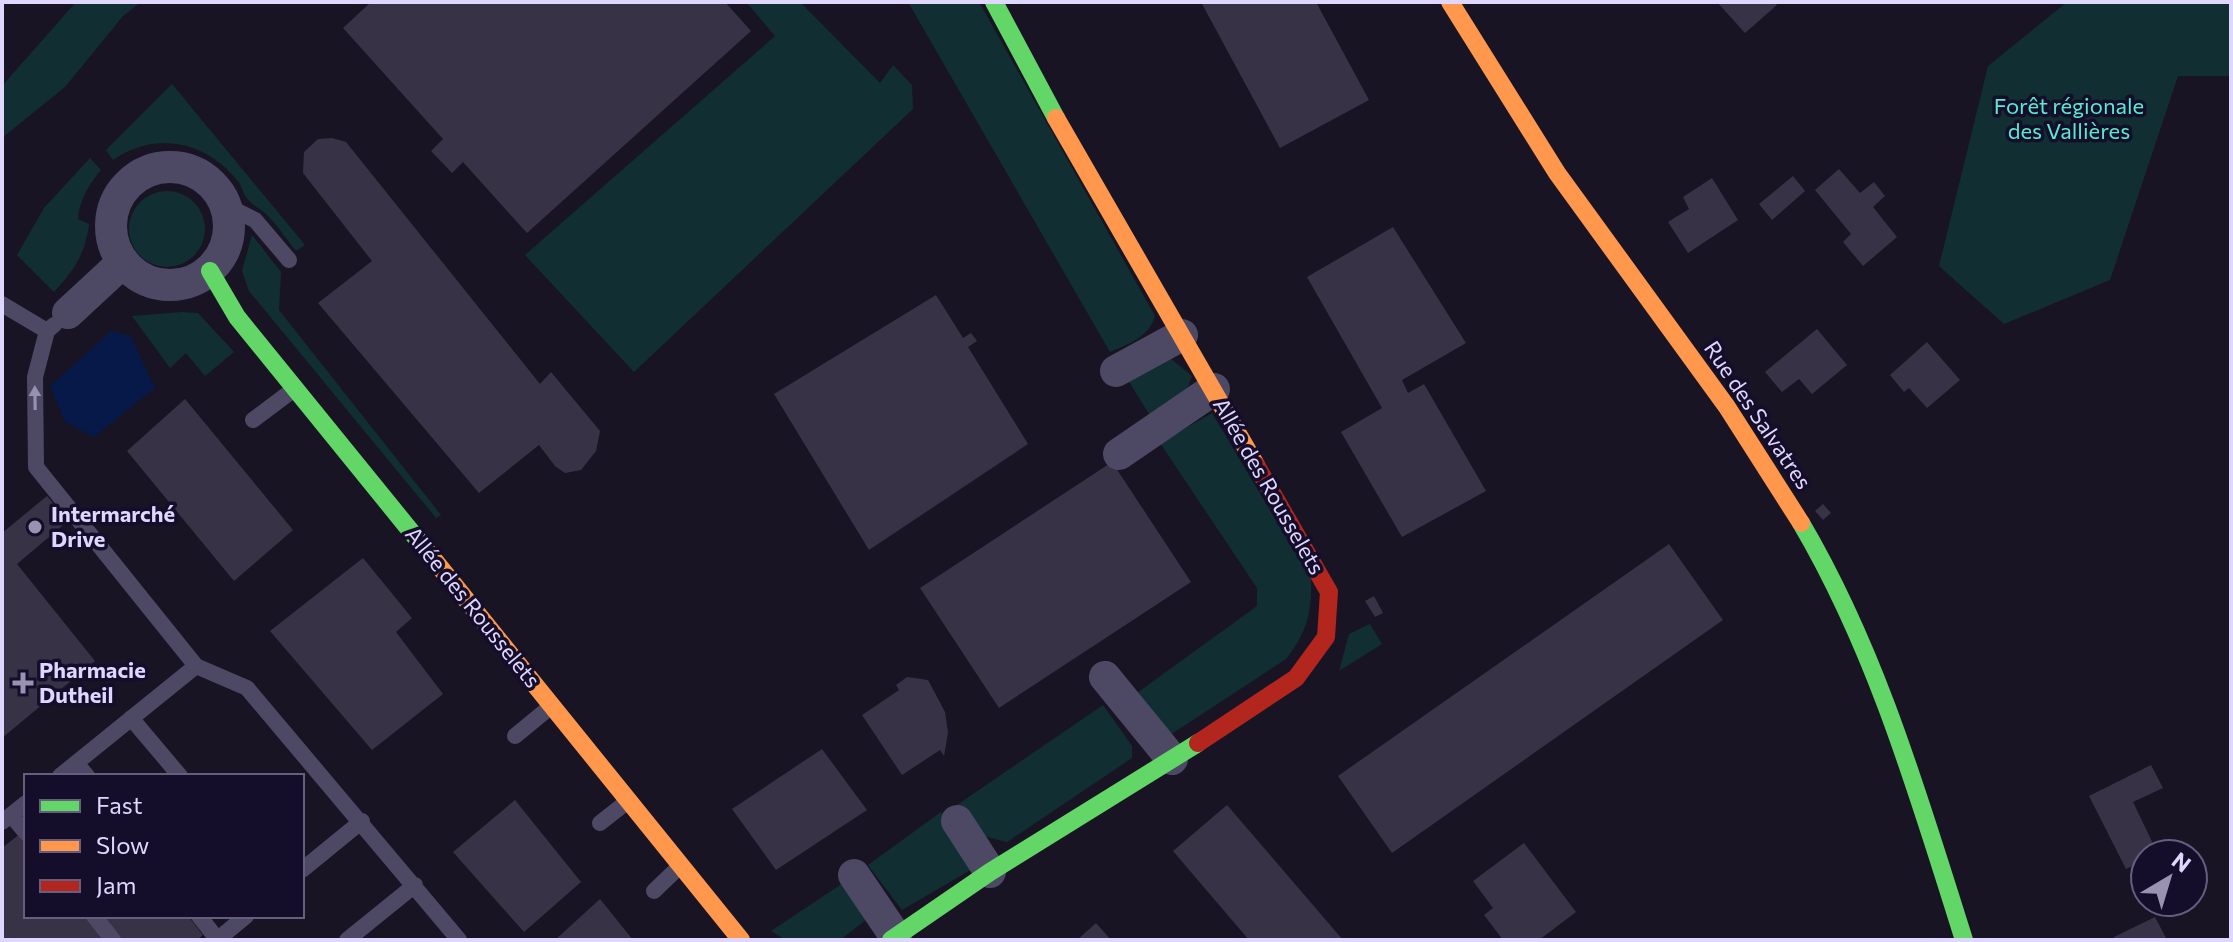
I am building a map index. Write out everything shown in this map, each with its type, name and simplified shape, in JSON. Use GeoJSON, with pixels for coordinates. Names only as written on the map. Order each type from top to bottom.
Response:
{"type":"FeatureCollection","features":[{"type":"Feature","properties":{"kind":"street","name":"Allée des Rousselets"},"geometry":{"type":"LineString","coordinates":[[894,939],[990,872],[1172,759],[1301,686],[1326,637],[1329,592],[1034,80],[994,2]]}},
{"type":"Feature","properties":{"kind":"street","name":"Rue des Salvatres"},"geometry":{"type":"LineString","coordinates":[[1450,2],[1572,195],[1754,445],[1811,540],[1855,626],[1901,745],[1964,940]]}},
{"type":"Feature","properties":{"kind":"street"},"geometry":{"type":"LineString","coordinates":[[164,166],[184,168],[202,175],[217,188],[227,206],[228,241],[210,271],[194,281],[165,285],[137,275],[123,262],[111,230],[112,213],[129,183],[145,172],[164,166]]}},
{"type":"Feature","properties":{"kind":"street"},"geometry":{"type":"LineString","coordinates":[[57,322],[123,262]]}},
{"type":"Feature","properties":{"kind":"street","name":"Allée des Rousselets"},"geometry":{"type":"LineString","coordinates":[[210,271],[237,317],[741,940]]}},
{"type":"Feature","properties":{"kind":"street"},"geometry":{"type":"LineString","coordinates":[[1116,371],[1182,335]]}},
{"type":"Feature","properties":{"kind":"street"},"geometry":{"type":"LineString","coordinates":[[1119,454],[1214,389]]}},
{"type":"Feature","properties":{"kind":"street"},"geometry":{"type":"LineString","coordinates":[[1105,677],[1172,759]]}},
{"type":"Feature","properties":{"kind":"street"},"geometry":{"type":"LineString","coordinates":[[957,821],[990,872]]}},
{"type":"Feature","properties":{"kind":"street"},"geometry":{"type":"LineString","coordinates":[[854,875],[894,939]]}},
{"type":"Feature","properties":{"kind":"lane"},"geometry":{"type":"LineString","coordinates":[[227,206],[255,220],[289,260]]}},
{"type":"Feature","properties":{"kind":"lane"},"geometry":{"type":"LineString","coordinates":[[2,304],[57,322],[35,377],[36,467],[196,666],[247,688],[459,940]]}},
{"type":"Feature","properties":{"kind":"lane"},"geometry":{"type":"LineString","coordinates":[[253,420],[295,389]]}},
{"type":"Feature","properties":{"kind":"lane"},"geometry":{"type":"LineString","coordinates":[[82,770],[131,718],[196,666]]}},
{"type":"Feature","properties":{"kind":"lane"},"geometry":{"type":"LineString","coordinates":[[515,736],[553,704]]}},
{"type":"Feature","properties":{"kind":"lane"},"geometry":{"type":"LineString","coordinates":[[131,718],[178,774]]}},
{"type":"Feature","properties":{"kind":"lane"},"geometry":{"type":"LineString","coordinates":[[600,823],[629,800]]}},
{"type":"Feature","properties":{"kind":"lane"},"geometry":{"type":"LineString","coordinates":[[24,804],[6,818],[24,832]]}},
{"type":"Feature","properties":{"kind":"lane"},"geometry":{"type":"LineString","coordinates":[[304,868],[362,821]]}},
{"type":"Feature","properties":{"kind":"lane"},"geometry":{"type":"LineString","coordinates":[[654,891],[680,866]]}},
{"type":"Feature","properties":{"kind":"lane"},"geometry":{"type":"LineString","coordinates":[[347,940],[415,885]]}},
{"type":"Feature","properties":{"kind":"lane"},"geometry":{"type":"LineString","coordinates":[[96,918],[113,940]]}},
{"type":"Feature","properties":{"kind":"lane"},"geometry":{"type":"LineString","coordinates":[[201,918],[218,940],[244,918]]}},
{"type":"Feature","properties":{"kind":"green space"},"geometry":{"type":"Polygon","coordinates":[[[76,2],[141,2],[123,16],[65,87],[2,138],[2,86],[76,2]]]}},
{"type":"Feature","properties":{"kind":"green space"},"geometry":{"type":"Polygon","coordinates":[[[746,2],[800,2],[880,83],[893,65],[912,85],[913,109],[634,372],[525,255],[775,36],[746,2]]]}},
{"type":"Feature","properties":{"kind":"green space"},"geometry":{"type":"Polygon","coordinates":[[[908,2],[979,2],[1155,316],[1148,330],[1137,339],[1110,352],[908,2]]]}},
{"type":"Feature","properties":{"kind":"green space","name":"Forêt régionale des Vallières"},"geometry":{"type":"Polygon","coordinates":[[[2067,2],[2231,2],[2231,76],[2178,76],[2110,280],[2004,324],[1939,266],[1988,66],[2067,2]]]}},
{"type":"Feature","properties":{"kind":"green space"},"geometry":{"type":"Polygon","coordinates":[[[172,84],[305,245],[296,251],[273,221],[248,200],[238,181],[225,167],[196,149],[180,144],[146,145],[113,160],[106,150],[172,84]]]}},
{"type":"Feature","properties":{"kind":"green space"},"geometry":{"type":"Polygon","coordinates":[[[90,158],[101,170],[80,206],[78,219],[89,224],[85,245],[73,269],[54,292],[17,255],[44,208],[90,158]]]}},
{"type":"Feature","properties":{"kind":"green space"},"geometry":{"type":"Polygon","coordinates":[[[160,191],[174,191],[188,197],[199,208],[205,229],[203,244],[194,256],[182,265],[160,267],[146,261],[135,250],[129,236],[129,222],[135,208],[146,197],[160,191]]]}},
{"type":"Feature","properties":{"kind":"green space"},"geometry":{"type":"Polygon","coordinates":[[[252,235],[281,272],[279,310],[441,515],[436,518],[249,291],[242,271],[252,235]]]}},
{"type":"Feature","properties":{"kind":"green space"},"geometry":{"type":"Polygon","coordinates":[[[198,313],[234,352],[205,376],[186,353],[170,368],[132,316],[198,313]]]}},
{"type":"Feature","properties":{"kind":"green space"},"geometry":{"type":"Polygon","coordinates":[[[1171,359],[1192,376],[1186,392],[1152,419],[1128,380],[1171,359]]]}},
{"type":"Feature","properties":{"kind":"green space"},"geometry":{"type":"Polygon","coordinates":[[[1212,413],[1311,579],[1310,601],[1303,631],[1286,659],[1170,735],[1137,693],[1257,606],[1257,588],[1160,443],[1212,413]]]}},
{"type":"Feature","properties":{"kind":"green space"},"geometry":{"type":"Polygon","coordinates":[[[1370,624],[1382,644],[1339,671],[1349,634],[1370,624]]]}},
{"type":"Feature","properties":{"kind":"green space"},"geometry":{"type":"Polygon","coordinates":[[[1103,705],[1132,746],[1132,758],[1007,842],[984,836],[957,805],[1103,705]]]}},
{"type":"Feature","properties":{"kind":"green space"},"geometry":{"type":"Polygon","coordinates":[[[941,812],[973,853],[974,868],[902,910],[868,865],[941,812]]]}},
{"type":"Feature","properties":{"kind":"green space"},"geometry":{"type":"Polygon","coordinates":[[[843,883],[866,920],[840,940],[786,940],[771,931],[843,883]]]}},
{"type":"Feature","properties":{"kind":"water"},"geometry":{"type":"Polygon","coordinates":[[[111,331],[131,336],[155,388],[94,437],[65,422],[50,386],[111,331]]]}},
{"type":"Feature","properties":{"kind":"building"},"geometry":{"type":"Polygon","coordinates":[[[371,2],[725,2],[751,31],[527,233],[463,162],[452,173],[431,151],[443,139],[343,28],[371,2]]]}},
{"type":"Feature","properties":{"kind":"building"},"geometry":{"type":"Polygon","coordinates":[[[1201,2],[1316,2],[1369,100],[1280,148],[1201,2]]]}},
{"type":"Feature","properties":{"kind":"building"},"geometry":{"type":"Polygon","coordinates":[[[1717,2],[1774,2],[1777,5],[1745,33],[1717,2]]]}},
{"type":"Feature","properties":{"kind":"building"},"geometry":{"type":"Polygon","coordinates":[[[332,138],[346,142],[540,384],[551,372],[600,431],[596,451],[581,470],[565,473],[555,466],[539,445],[479,493],[318,303],[372,261],[303,173],[304,152],[318,139],[332,138]]]}},
{"type":"Feature","properties":{"kind":"building"},"geometry":{"type":"Polygon","coordinates":[[[1839,169],[1860,193],[1874,182],[1885,196],[1873,207],[1897,237],[1863,266],[1843,242],[1851,234],[1815,190],[1839,169]]]}},
{"type":"Feature","properties":{"kind":"building"},"geometry":{"type":"Polygon","coordinates":[[[1793,176],[1805,191],[1772,220],[1759,204],[1793,176]]]}},
{"type":"Feature","properties":{"kind":"building"},"geometry":{"type":"Polygon","coordinates":[[[1712,178],[1738,220],[1688,253],[1668,222],[1689,209],[1683,197],[1712,178]]]}},
{"type":"Feature","properties":{"kind":"building"},"geometry":{"type":"Polygon","coordinates":[[[1393,227],[1466,343],[1402,380],[1408,393],[1424,384],[1486,491],[1402,537],[1341,432],[1382,408],[1307,277],[1393,227]]]}},
{"type":"Feature","properties":{"kind":"building"},"geometry":{"type":"Polygon","coordinates":[[[936,295],[963,338],[971,333],[977,341],[968,347],[1028,444],[869,550],[774,394],[936,295]]]}},
{"type":"Feature","properties":{"kind":"building"},"geometry":{"type":"Polygon","coordinates":[[[1817,329],[1847,365],[1812,394],[1799,379],[1782,392],[1765,372],[1817,329]]]}},
{"type":"Feature","properties":{"kind":"building"},"geometry":{"type":"Polygon","coordinates":[[[1927,342],[1960,380],[1927,408],[1909,388],[1904,392],[1890,375],[1927,342]]]}},
{"type":"Feature","properties":{"kind":"building"},"geometry":{"type":"Polygon","coordinates":[[[185,399],[293,530],[234,581],[127,451],[185,399]]]}},
{"type":"Feature","properties":{"kind":"building"},"geometry":{"type":"Polygon","coordinates":[[[1112,462],[1191,582],[999,708],[920,588],[1112,462]]]}},
{"type":"Feature","properties":{"kind":"building"},"geometry":{"type":"Polygon","coordinates":[[[47,496],[68,521],[17,564],[95,661],[2,738],[2,533],[47,496]]]}},
{"type":"Feature","properties":{"kind":"building"},"geometry":{"type":"Polygon","coordinates":[[[1823,504],[1831,513],[1823,520],[1815,511],[1823,504]]]}},
{"type":"Feature","properties":{"kind":"building"},"geometry":{"type":"Polygon","coordinates":[[[1669,544],[1723,620],[1392,853],[1338,776],[1669,544]]]}},
{"type":"Feature","properties":{"kind":"building"},"geometry":{"type":"Polygon","coordinates":[[[363,558],[412,618],[396,632],[443,694],[372,750],[270,631],[363,558]]]}},
{"type":"Feature","properties":{"kind":"building"},"geometry":{"type":"Polygon","coordinates":[[[1374,596],[1383,613],[1375,617],[1365,601],[1374,596]]]}},
{"type":"Feature","properties":{"kind":"building"},"geometry":{"type":"Polygon","coordinates":[[[907,677],[928,680],[945,712],[948,732],[944,756],[940,750],[902,775],[862,715],[899,690],[896,685],[907,677]]]}},
{"type":"Feature","properties":{"kind":"building"},"geometry":{"type":"Polygon","coordinates":[[[822,749],[867,810],[776,870],[732,809],[822,749]]]}},
{"type":"Feature","properties":{"kind":"building"},"geometry":{"type":"Polygon","coordinates":[[[2151,765],[2163,788],[2133,802],[2150,838],[2129,838],[2129,868],[2126,869],[2089,796],[2151,765]]]}},
{"type":"Feature","properties":{"kind":"building"},"geometry":{"type":"Polygon","coordinates":[[[515,800],[581,882],[524,932],[453,852],[515,800]]]}},
{"type":"Feature","properties":{"kind":"building"},"geometry":{"type":"Polygon","coordinates":[[[1227,805],[1343,940],[1249,940],[1173,851],[1227,805]]]}},
{"type":"Feature","properties":{"kind":"building"},"geometry":{"type":"Polygon","coordinates":[[[24,831],[24,918],[190,918],[203,935],[197,940],[2,940],[2,848],[24,831]]]}},
{"type":"Feature","properties":{"kind":"building"},"geometry":{"type":"Polygon","coordinates":[[[1524,843],[1576,912],[1539,940],[1503,940],[1484,915],[1493,908],[1473,881],[1524,843]]]}},
{"type":"Feature","properties":{"kind":"building"},"geometry":{"type":"Polygon","coordinates":[[[600,899],[633,940],[555,940],[600,899]]]}},
{"type":"Feature","properties":{"kind":"building"},"geometry":{"type":"Polygon","coordinates":[[[2156,918],[2167,940],[2115,940],[2114,937],[2156,918]]]}},
{"type":"Feature","properties":{"kind":"building"},"geometry":{"type":"Polygon","coordinates":[[[1096,923],[1111,940],[1077,940],[1096,923]]]}},
{"type":"Feature","properties":{"kind":"traffic: fast"},"geometry":{"type":"LineString","coordinates":[[994,2],[1056,118]]}},
{"type":"Feature","properties":{"kind":"traffic: fast"},"geometry":{"type":"LineString","coordinates":[[210,271],[237,317],[422,545]]}},
{"type":"Feature","properties":{"kind":"traffic: fast"},"geometry":{"type":"LineString","coordinates":[[1801,523],[1828,572],[1874,674],[1913,780],[1964,940]]}},
{"type":"Feature","properties":{"kind":"traffic: fast"},"geometry":{"type":"LineString","coordinates":[[891,940],[990,872],[1198,743]]}},
{"type":"Feature","properties":{"kind":"traffic: slow"},"geometry":{"type":"LineString","coordinates":[[1450,2],[1557,173],[1727,407],[1801,523]]}},
{"type":"Feature","properties":{"kind":"traffic: slow"},"geometry":{"type":"LineString","coordinates":[[1056,118],[1256,465]]}},
{"type":"Feature","properties":{"kind":"traffic: slow"},"geometry":{"type":"LineString","coordinates":[[422,545],[741,940]]}},
{"type":"Feature","properties":{"kind":"traffic: jam"},"geometry":{"type":"LineString","coordinates":[[1198,743],[1296,678],[1326,637],[1329,592],[1256,465]]}},
{"type":"Feature","properties":{"kind":"place","name":"Intermarché Drive"},"geometry":{"type":"Point","coordinates":[35,527]}},
{"type":"Feature","properties":{"kind":"place","name":"Pharmacie Dutheil"},"geometry":{"type":"Point","coordinates":[23,683]}}]}
